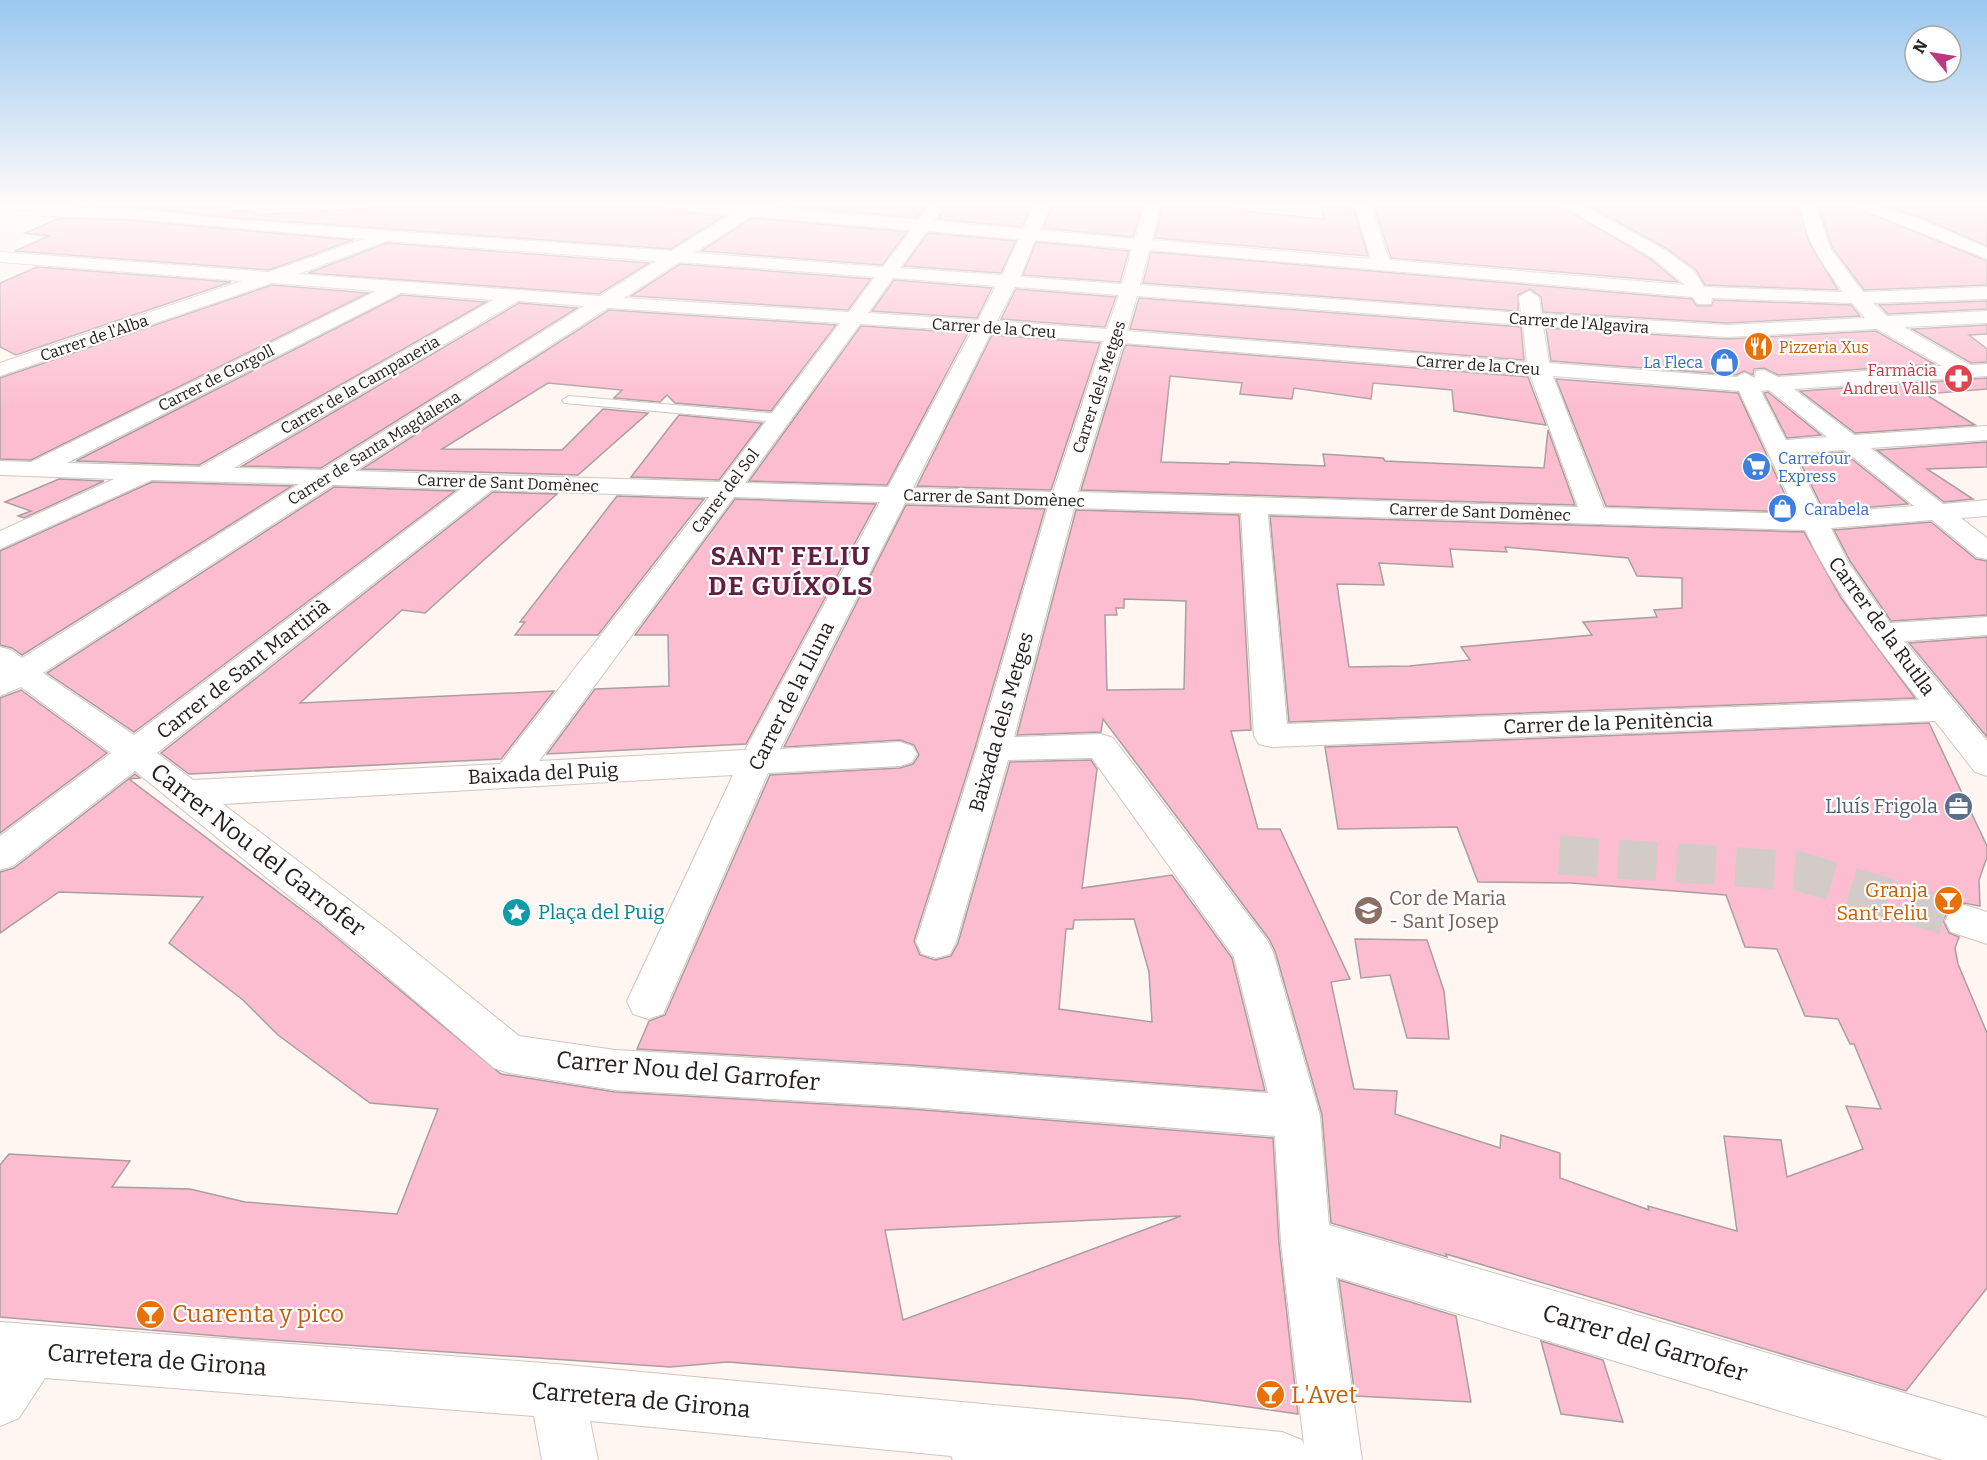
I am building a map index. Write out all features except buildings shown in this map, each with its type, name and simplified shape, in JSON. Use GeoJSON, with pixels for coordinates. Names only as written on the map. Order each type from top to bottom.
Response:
{"type":"FeatureCollection","features":[{"type":"Feature","properties":{"kind":"street","name":"Carrer de la Creu"},"geometry":{"type":"LineString","coordinates":[[205,272],[515,296],[982,326],[1114,338],[1397,334],[1539,369],[1757,379],[1976,371]]}},
{"type":"Feature","properties":{"kind":"street","name":"Carrer de l'Alba"},"geometry":{"type":"LineString","coordinates":[[0,370],[285,272]]}},
{"type":"Feature","properties":{"kind":"street","name":"Carrer de Santa Magdalena"},"geometry":{"type":"LineString","coordinates":[[7,672],[327,478],[650,272]]}},
{"type":"Feature","properties":{"kind":"street","name":"Carrer del Sol"},"geometry":{"type":"LineString","coordinates":[[510,775],[727,490],[851,319],[888,272]]}},
{"type":"Feature","properties":{"kind":"street","name":"Carrer de l'Algavira"},"geometry":{"type":"LineString","coordinates":[[904,272],[1130,289],[1397,334],[1532,320],[1728,333],[1987,317]]}},
{"type":"Feature","properties":{"kind":"street","name":"Carrer de la Lluna"},"geometry":{"type":"LineString","coordinates":[[648,1001],[757,760],[982,326],[1012,272]]}},
{"type":"Feature","properties":{"kind":"street","name":"Carrer dels Metges"},"geometry":{"type":"LineString","coordinates":[[1062,500],[1134,272]]}},
{"type":"Feature","properties":{"kind":"street"},"geometry":{"type":"LineString","coordinates":[[1456,272],[1698,292],[1859,298],[1987,293]]}},
{"type":"Feature","properties":{"kind":"street"},"geometry":{"type":"LineString","coordinates":[[1683,272],[1728,333]]}},
{"type":"Feature","properties":{"kind":"street"},"geometry":{"type":"LineString","coordinates":[[1839,272],[1883,324],[1976,371],[1987,383]]}},
{"type":"Feature","properties":{"kind":"street"},"geometry":{"type":"LineString","coordinates":[[1527,278],[1539,369],[1594,516]]}},
{"type":"Feature","properties":{"kind":"street","name":"Carrer de Gorgoll"},"geometry":{"type":"LineString","coordinates":[[35,469],[398,287]]}},
{"type":"Feature","properties":{"kind":"street","name":"Carrer de la Campaneria"},"geometry":{"type":"LineString","coordinates":[[205,474],[515,296]]}},
{"type":"Feature","properties":{"kind":"street"},"geometry":{"type":"LineString","coordinates":[[1885,297],[1921,321]]}},
{"type":"Feature","properties":{"kind":"street"},"geometry":{"type":"LineString","coordinates":[[1903,309],[1987,304]]}},
{"type":"Feature","properties":{"kind":"street"},"geometry":{"type":"LineString","coordinates":[[1757,379],[1848,444],[1987,551]]}},
{"type":"Feature","properties":{"kind":"street","name":"Carrer de la Rutlla"},"geometry":{"type":"LineString","coordinates":[[1757,379],[1778,448],[1812,522],[1834,562],[1882,633],[1987,764]]}},
{"type":"Feature","properties":{"kind":"street"},"geometry":{"type":"LineString","coordinates":[[1778,448],[1987,433]]}},
{"type":"Feature","properties":{"kind":"street","name":"Carrer de Sant Domènec"},"geometry":{"type":"LineString","coordinates":[[0,468],[1812,522],[1987,507]]}},
{"type":"Feature","properties":{"kind":"street"},"geometry":{"type":"LineString","coordinates":[[0,541],[148,473]]}},
{"type":"Feature","properties":{"kind":"street","name":"Carrer de Sant Martirià"},"geometry":{"type":"LineString","coordinates":[[0,856],[485,483]]}},
{"type":"Feature","properties":{"kind":"street","name":"Baixada dels Metges"},"geometry":{"type":"LineString","coordinates":[[936,942],[994,749],[1062,500]]}},
{"type":"Feature","properties":{"kind":"street","name":"Carrer de la Penitència"},"geometry":{"type":"LineString","coordinates":[[1254,506],[1271,736],[1944,710]]}},
{"type":"Feature","properties":{"kind":"street"},"geometry":{"type":"LineString","coordinates":[[1882,633],[1987,626]]}},
{"type":"Feature","properties":{"kind":"street","name":"Carrer Nou del Garrofer"},"geometry":{"type":"LineString","coordinates":[[7,672],[135,753],[377,944],[509,1054],[615,1070],[910,1087],[1297,1116]]}},
{"type":"Feature","properties":{"kind":"street"},"geometry":{"type":"LineString","coordinates":[[994,749],[1101,746],[1253,952],[1297,1116],[1306,1243],[1334,1460]]}},
{"type":"Feature","properties":{"kind":"street","name":"Baixada del Puig"},"geometry":{"type":"LineString","coordinates":[[185,793],[900,754]]}},
{"type":"Feature","properties":{"kind":"street","name":"Carrer del Garrofer"},"geometry":{"type":"LineString","coordinates":[[1306,1243],[1980,1447]]}},
{"type":"Feature","properties":{"kind":"street"},"geometry":{"type":"LineString","coordinates":[[0,1399],[16,1349]]}},
{"type":"Feature","properties":{"kind":"street","name":"Carretera de Girona"},"geometry":{"type":"LineString","coordinates":[[16,1349],[556,1391],[975,1445],[1282,1460]]}},
{"type":"Feature","properties":{"kind":"street"},"geometry":{"type":"LineString","coordinates":[[556,1391],[570,1460]]}},
{"type":"Feature","properties":{"kind":"lane"},"geometry":{"type":"LineString","coordinates":[[569,400],[779,418]]}},
{"type":"Feature","properties":{"kind":"tunnel"},"geometry":{"type":"LineString","coordinates":[[1559,855],[1798,871],[1965,921]]}},
{"type":"Feature","properties":{"kind":"place","name":"Pizzeria Xus"},"geometry":{"type":"Point","coordinates":[1758,347]}},
{"type":"Feature","properties":{"kind":"place","name":"La Fleca"},"geometry":{"type":"Point","coordinates":[1724,362]}},
{"type":"Feature","properties":{"kind":"place","name":"Farmàcia Andreu Valls"},"geometry":{"type":"Point","coordinates":[1958,379]}},
{"type":"Feature","properties":{"kind":"place","name":"Carrefour Express"},"geometry":{"type":"Point","coordinates":[1757,467]}},
{"type":"Feature","properties":{"kind":"place","name":"Carabela"},"geometry":{"type":"Point","coordinates":[1783,509]}},
{"type":"Feature","properties":{"kind":"place","name":"Lluís Frigola"},"geometry":{"type":"Point","coordinates":[1959,806]}},
{"type":"Feature","properties":{"kind":"place","name":"Granja Sant Feliu"},"geometry":{"type":"Point","coordinates":[1949,901]}},
{"type":"Feature","properties":{"kind":"place","name":"Cor de Maria - Sant Josep"},"geometry":{"type":"Point","coordinates":[1368,910]}},
{"type":"Feature","properties":{"kind":"place","name":"Plaça del Puig"},"geometry":{"type":"Point","coordinates":[517,912]}},
{"type":"Feature","properties":{"kind":"place","name":"Cuarenta y pico"},"geometry":{"type":"Point","coordinates":[151,1314]}},
{"type":"Feature","properties":{"kind":"place","name":"L'Avet"},"geometry":{"type":"Point","coordinates":[1270,1395]}},
{"type":"Feature","properties":{"kind":"district","name":"SANT FELIU DE GUÍXOLS"},"geometry":{"type":"Point","coordinates":[791,571]}}]}
